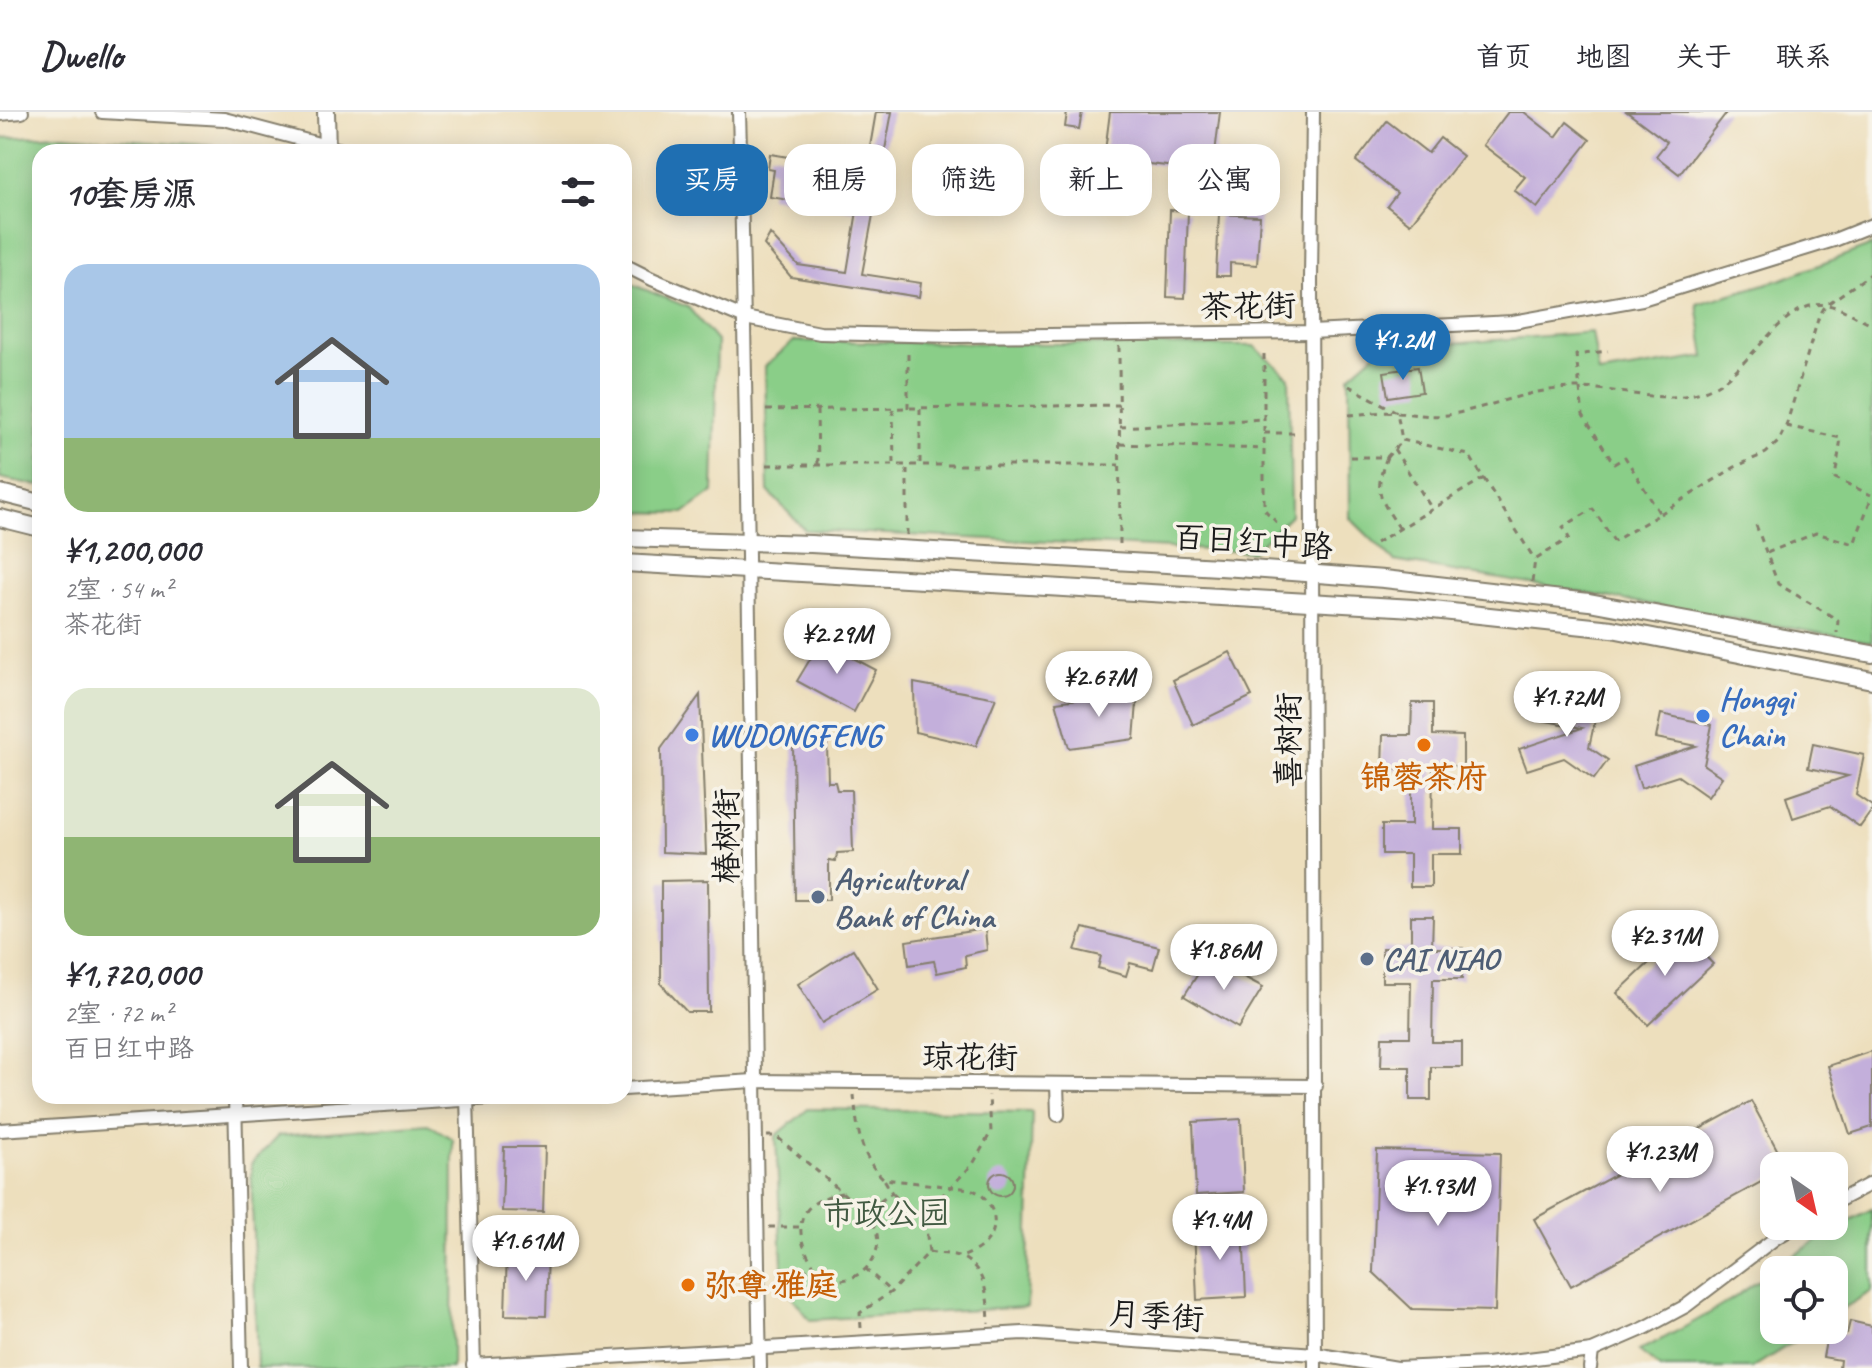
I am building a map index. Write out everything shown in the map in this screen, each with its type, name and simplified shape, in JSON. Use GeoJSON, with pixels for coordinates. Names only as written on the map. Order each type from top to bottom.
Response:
{"type":"FeatureCollection","features":[{"type":"Feature","properties":{"kind":"street"},"geometry":{"type":"LineString","coordinates":[[0,114],[22,112]]}},
{"type":"Feature","properties":{"kind":"street"},"geometry":{"type":"LineString","coordinates":[[102,112],[224,119],[310,144]]}},
{"type":"Feature","properties":{"kind":"street"},"geometry":{"type":"LineString","coordinates":[[326,112],[327,144]]}},
{"type":"Feature","properties":{"kind":"street","name":"椿树街"},"geometry":{"type":"LineString","coordinates":[[739,112],[750,569],[754,1081],[760,1368]]}},
{"type":"Feature","properties":{"kind":"street","name":"喜树街"},"geometry":{"type":"LineString","coordinates":[[1313,112],[1315,1368]]}},
{"type":"Feature","properties":{"kind":"street","name":"茶花街"},"geometry":{"type":"LineString","coordinates":[[632,269],[745,318],[820,333],[955,336],[1311,332],[1513,322],[1642,299],[1837,239],[1872,225]]}},
{"type":"Feature","properties":{"kind":"street"},"geometry":{"type":"LineString","coordinates":[[0,493],[32,501]]}},
{"type":"Feature","properties":{"kind":"street"},"geometry":{"type":"LineString","coordinates":[[0,518],[32,526]]}},
{"type":"Feature","properties":{"kind":"street","name":"百日红中路"},"geometry":{"type":"LineString","coordinates":[[632,538],[1313,574],[1589,602],[1872,654]]}},
{"type":"Feature","properties":{"kind":"street","name":"百日红中路"},"geometry":{"type":"LineString","coordinates":[[632,563],[1414,608],[1612,629],[1872,680]]}},
{"type":"Feature","properties":{"kind":"street","name":"琼花街"},"geometry":{"type":"LineString","coordinates":[[632,1089],[754,1081],[1316,1086]]}},
{"type":"Feature","properties":{"kind":"street"},"geometry":{"type":"LineString","coordinates":[[1057,1084],[1058,1115]]}},
{"type":"Feature","properties":{"kind":"street"},"geometry":{"type":"LineString","coordinates":[[235,1104],[241,1368]]}},
{"type":"Feature","properties":{"kind":"street"},"geometry":{"type":"LineString","coordinates":[[0,1130],[385,1104]]}},
{"type":"Feature","properties":{"kind":"street"},"geometry":{"type":"LineString","coordinates":[[467,1104],[474,1366]]}},
{"type":"Feature","properties":{"kind":"street"},"geometry":{"type":"LineString","coordinates":[[1848,1196],[1872,1183]]}},
{"type":"Feature","properties":{"kind":"street","name":"月季街"},"geometry":{"type":"LineString","coordinates":[[474,1366],[760,1346],[1023,1333],[1315,1354],[1397,1368],[1487,1364],[1592,1351],[1686,1306],[1773,1240]]}},
{"type":"Feature","properties":{"kind":"street"},"geometry":{"type":"LineString","coordinates":[[1590,1368],[1592,1351]]}},
{"type":"Feature","properties":{"kind":"path"},"geometry":{"type":"LineString","coordinates":[[1535,560],[1569,538],[1563,527],[1593,509],[1614,541],[1735,467],[1766,453],[1778,442],[1786,426],[1819,316],[1826,305],[1872,273]]}},
{"type":"Feature","properties":{"kind":"path"},"geometry":{"type":"LineString","coordinates":[[1349,415],[1397,412],[1426,418],[1548,390],[1579,388],[1664,398],[1688,396],[1712,388],[1732,376],[1776,326],[1807,308],[1826,305],[1872,324]]}},
{"type":"Feature","properties":{"kind":"path"},"geometry":{"type":"LineString","coordinates":[[908,343],[908,408]]}},
{"type":"Feature","properties":{"kind":"path"},"geometry":{"type":"LineString","coordinates":[[1119,344],[1120,546]]}},
{"type":"Feature","properties":{"kind":"path"},"geometry":{"type":"LineString","coordinates":[[1608,351],[1576,355],[1583,415],[1614,464],[1625,457],[1660,514]]}},
{"type":"Feature","properties":{"kind":"path"},"geometry":{"type":"LineString","coordinates":[[1264,354],[1264,509],[1280,526]]}},
{"type":"Feature","properties":{"kind":"path"},"geometry":{"type":"LineString","coordinates":[[1349,386],[1397,412]]}},
{"type":"Feature","properties":{"kind":"path"},"geometry":{"type":"LineString","coordinates":[[766,410],[1119,405]]}},
{"type":"Feature","properties":{"kind":"path"},"geometry":{"type":"LineString","coordinates":[[893,408],[894,465]]}},
{"type":"Feature","properties":{"kind":"path"},"geometry":{"type":"LineString","coordinates":[[920,408],[920,465]]}},
{"type":"Feature","properties":{"kind":"path"},"geometry":{"type":"LineString","coordinates":[[817,410],[818,465]]}},
{"type":"Feature","properties":{"kind":"path"},"geometry":{"type":"LineString","coordinates":[[1397,412],[1402,440]]}},
{"type":"Feature","properties":{"kind":"path"},"geometry":{"type":"LineString","coordinates":[[1119,427],[1264,419]]}},
{"type":"Feature","properties":{"kind":"path"},"geometry":{"type":"LineString","coordinates":[[1767,553],[1816,533],[1854,544],[1871,496],[1835,478],[1841,438],[1786,426]]}},
{"type":"Feature","properties":{"kind":"path"},"geometry":{"type":"LineString","coordinates":[[1264,433],[1312,432]]}},
{"type":"Feature","properties":{"kind":"path"},"geometry":{"type":"LineString","coordinates":[[1400,529],[1378,490],[1379,476],[1387,457],[1402,440]]}},
{"type":"Feature","properties":{"kind":"path"},"geometry":{"type":"LineString","coordinates":[[1402,440],[1469,455],[1535,560],[1531,585]]}},
{"type":"Feature","properties":{"kind":"path"},"geometry":{"type":"LineString","coordinates":[[1119,444],[1264,449]]}},
{"type":"Feature","properties":{"kind":"path"},"geometry":{"type":"LineString","coordinates":[[1394,449],[1432,509]]}},
{"type":"Feature","properties":{"kind":"path"},"geometry":{"type":"LineString","coordinates":[[1350,457],[1387,457]]}},
{"type":"Feature","properties":{"kind":"path"},"geometry":{"type":"LineString","coordinates":[[767,465],[1119,465]]}},
{"type":"Feature","properties":{"kind":"path"},"geometry":{"type":"LineString","coordinates":[[907,465],[907,535]]}},
{"type":"Feature","properties":{"kind":"path"},"geometry":{"type":"LineString","coordinates":[[1376,543],[1484,478]]}},
{"type":"Feature","properties":{"kind":"path"},"geometry":{"type":"LineString","coordinates":[[1756,525],[1778,584],[1838,620],[1836,636]]}},
{"type":"Feature","properties":{"kind":"path"},"geometry":{"type":"LineString","coordinates":[[853,1082],[860,1141],[874,1169],[909,1209],[927,1216]]}},
{"type":"Feature","properties":{"kind":"path"},"geometry":{"type":"LineString","coordinates":[[862,1341],[860,1313],[891,1292],[929,1252],[929,1209],[973,1164],[991,1132],[988,1083]]}},
{"type":"Feature","properties":{"kind":"path"},"geometry":{"type":"LineString","coordinates":[[755,1137],[776,1136],[865,1212],[878,1230],[877,1255],[865,1268],[848,1279],[837,1281],[826,1278],[813,1266],[805,1251],[801,1227],[802,1218],[817,1201],[842,1193]]}},
{"type":"Feature","properties":{"kind":"path"},"geometry":{"type":"LineString","coordinates":[[884,1179],[981,1193],[987,1200],[995,1224],[993,1234],[984,1245],[961,1257],[929,1252]]}},
{"type":"Feature","properties":{"kind":"path"},"geometry":{"type":"LineString","coordinates":[[865,1212],[892,1193]]}},
{"type":"Feature","properties":{"kind":"path"},"geometry":{"type":"LineString","coordinates":[[757,1228],[801,1227]]}},
{"type":"Feature","properties":{"kind":"path"},"geometry":{"type":"LineString","coordinates":[[961,1257],[982,1280],[987,1292],[989,1334]]}},
{"type":"Feature","properties":{"kind":"path"},"geometry":{"type":"LineString","coordinates":[[759,1290],[783,1285],[813,1266]]}},
{"type":"Feature","properties":{"kind":"path"},"geometry":{"type":"LineString","coordinates":[[865,1268],[891,1292]]}},
{"type":"Feature","properties":{"kind":"green space"},"geometry":{"type":"Polygon","coordinates":[[[62,135],[188,144],[32,144],[32,484],[0,478],[0,138],[62,135]]]}},
{"type":"Feature","properties":{"kind":"green space"},"geometry":{"type":"Polygon","coordinates":[[[1872,245],[1872,642],[1394,561],[1350,518],[1349,376],[1379,350],[1592,332],[1599,374],[1705,357],[1697,304],[1782,279],[1872,245]]]}},
{"type":"Feature","properties":{"kind":"green space"},"geometry":{"type":"Polygon","coordinates":[[[632,284],[688,307],[717,341],[713,492],[684,513],[632,512],[632,284]]]}},
{"type":"Feature","properties":{"kind":"green space"},"geometry":{"type":"Polygon","coordinates":[[[794,341],[1254,346],[1289,377],[1291,515],[1252,552],[805,530],[768,491],[765,366],[794,341]]]}},
{"type":"Feature","properties":{"kind":"green space","name":"市政公园"},"geometry":{"type":"Polygon","coordinates":[[[808,1109],[1032,1112],[1027,1307],[810,1320],[783,1285],[776,1136],[808,1109]]]}},
{"type":"Feature","properties":{"kind":"green space"},"geometry":{"type":"Polygon","coordinates":[[[428,1124],[453,1139],[452,1368],[257,1368],[251,1164],[278,1136],[428,1124]]]}},
{"type":"Feature","properties":{"kind":"green space"},"geometry":{"type":"Polygon","coordinates":[[[1872,1209],[1872,1291],[1848,1306],[1848,1256],[1794,1256],[1817,1240],[1848,1240],[1848,1222],[1872,1209]]]}},
{"type":"Feature","properties":{"kind":"green space"},"geometry":{"type":"Polygon","coordinates":[[[1760,1280],[1760,1344],[1790,1344],[1752,1368],[1661,1368],[1639,1351],[1715,1310],[1760,1280]]]}},
{"type":"Feature","properties":{"kind":"building"},"geometry":{"type":"Polygon","coordinates":[[[876,112],[892,112],[886,144],[870,144],[876,112]]]}},
{"type":"Feature","properties":{"kind":"building"},"geometry":{"type":"Polygon","coordinates":[[[1067,112],[1082,112],[1079,129],[1065,127],[1067,112]]]}},
{"type":"Feature","properties":{"kind":"building"},"geometry":{"type":"Polygon","coordinates":[[[1110,112],[1220,112],[1216,144],[1168,144],[1168,166],[1152,164],[1152,144],[1106,144],[1110,112]]]}},
{"type":"Feature","properties":{"kind":"building"},"geometry":{"type":"Polygon","coordinates":[[[1508,112],[1524,112],[1556,137],[1567,122],[1590,140],[1537,208],[1514,190],[1525,177],[1483,145],[1508,112]]]}},
{"type":"Feature","properties":{"kind":"building"},"geometry":{"type":"Polygon","coordinates":[[[1627,112],[1727,112],[1679,174],[1656,156],[1667,142],[1627,112]]]}},
{"type":"Feature","properties":{"kind":"building"},"geometry":{"type":"Polygon","coordinates":[[[1387,121],[1428,153],[1440,138],[1463,156],[1410,224],[1387,206],[1397,193],[1356,161],[1387,121]]]}},
{"type":"Feature","properties":{"kind":"building"},"geometry":{"type":"Polygon","coordinates":[[[770,154],[784,156],[784,199],[770,197],[774,170],[768,169],[770,154]]]}},
{"type":"Feature","properties":{"kind":"building"},"geometry":{"type":"Polygon","coordinates":[[[856,216],[873,216],[862,274],[921,283],[919,297],[791,277],[764,245],[770,234],[798,265],[847,272],[856,216]]]}},
{"type":"Feature","properties":{"kind":"building"},"geometry":{"type":"Polygon","coordinates":[[[1170,216],[1188,216],[1185,298],[1167,297],[1170,216]]]}},
{"type":"Feature","properties":{"kind":"building"},"geometry":{"type":"Polygon","coordinates":[[[1219,216],[1260,216],[1257,265],[1230,263],[1230,276],[1216,276],[1219,216]]]}},
{"type":"Feature","properties":{"kind":"building"},"geometry":{"type":"Polygon","coordinates":[[[1418,367],[1422,392],[1388,397],[1384,372],[1418,367]]]}},
{"type":"Feature","properties":{"kind":"building"},"geometry":{"type":"Polygon","coordinates":[[[821,641],[876,670],[854,712],[797,681],[821,641]]]}},
{"type":"Feature","properties":{"kind":"building"},"geometry":{"type":"Polygon","coordinates":[[[1230,652],[1252,696],[1193,725],[1173,680],[1230,652]]]}},
{"type":"Feature","properties":{"kind":"building"},"geometry":{"type":"Polygon","coordinates":[[[914,683],[996,698],[976,746],[915,732],[914,683]]]}},
{"type":"Feature","properties":{"kind":"building"},"geometry":{"type":"Polygon","coordinates":[[[1138,691],[1134,739],[1069,748],[1056,702],[1138,691]]]}},
{"type":"Feature","properties":{"kind":"building"},"geometry":{"type":"Polygon","coordinates":[[[700,695],[706,854],[662,852],[661,749],[700,695]]]}},
{"type":"Feature","properties":{"kind":"building"},"geometry":{"type":"Polygon","coordinates":[[[1546,697],[1598,707],[1589,747],[1608,760],[1594,779],[1564,758],[1527,770],[1519,749],[1582,728],[1541,720],[1546,697]]]}},
{"type":"Feature","properties":{"kind":"building"},"geometry":{"type":"Polygon","coordinates":[[[1412,703],[1433,703],[1433,735],[1463,736],[1463,766],[1433,766],[1432,829],[1462,829],[1462,854],[1431,854],[1431,887],[1410,887],[1410,854],[1382,854],[1382,825],[1411,825],[1411,770],[1382,769],[1383,735],[1411,735],[1412,703]]]}},
{"type":"Feature","properties":{"kind":"building"},"geometry":{"type":"Polygon","coordinates":[[[1661,714],[1712,725],[1704,765],[1722,777],[1708,797],[1678,776],[1641,788],[1634,766],[1696,746],[1656,738],[1661,714]]]}},
{"type":"Feature","properties":{"kind":"building"},"geometry":{"type":"Polygon","coordinates":[[[793,744],[827,744],[828,782],[835,782],[837,790],[851,790],[853,852],[837,853],[836,861],[829,860],[829,900],[795,900],[793,744]]]}},
{"type":"Feature","properties":{"kind":"building"},"geometry":{"type":"Polygon","coordinates":[[[1813,744],[1864,755],[1856,795],[1872,806],[1872,810],[1860,827],[1830,806],[1793,818],[1786,797],[1848,776],[1808,768],[1813,744]]]}},
{"type":"Feature","properties":{"kind":"building"},"geometry":{"type":"Polygon","coordinates":[[[708,880],[709,1012],[687,1012],[661,984],[661,881],[708,880]]]}},
{"type":"Feature","properties":{"kind":"building"},"geometry":{"type":"Polygon","coordinates":[[[1411,916],[1433,916],[1432,948],[1463,948],[1462,979],[1433,979],[1432,1042],[1462,1042],[1462,1067],[1431,1067],[1431,1100],[1410,1100],[1410,1067],[1381,1067],[1382,1037],[1410,1037],[1411,982],[1382,982],[1382,948],[1411,948],[1411,916]]]}},
{"type":"Feature","properties":{"kind":"building"},"geometry":{"type":"Polygon","coordinates":[[[1083,928],[1159,947],[1153,969],[1130,963],[1126,976],[1098,968],[1101,956],[1075,950],[1083,928]]]}},
{"type":"Feature","properties":{"kind":"building"},"geometry":{"type":"Polygon","coordinates":[[[985,929],[987,950],[965,955],[966,967],[937,973],[934,961],[909,965],[906,941],[985,929]]]}},
{"type":"Feature","properties":{"kind":"building"},"geometry":{"type":"Polygon","coordinates":[[[1682,932],[1713,964],[1648,1025],[1617,993],[1682,932]]]}},
{"type":"Feature","properties":{"kind":"building"},"geometry":{"type":"Polygon","coordinates":[[[853,949],[878,989],[822,1023],[798,984],[853,949]]]}},
{"type":"Feature","properties":{"kind":"building"},"geometry":{"type":"Polygon","coordinates":[[[1208,958],[1263,987],[1238,1028],[1184,996],[1208,958]]]}},
{"type":"Feature","properties":{"kind":"building"},"geometry":{"type":"Polygon","coordinates":[[[1872,1051],[1872,1127],[1850,1134],[1828,1066],[1872,1051]]]}},
{"type":"Feature","properties":{"kind":"building"},"geometry":{"type":"Polygon","coordinates":[[[1751,1101],[1778,1152],[1760,1152],[1760,1183],[1571,1286],[1534,1219],[1751,1101]]]}},
{"type":"Feature","properties":{"kind":"building"},"geometry":{"type":"Polygon","coordinates":[[[1241,1119],[1244,1192],[1196,1195],[1193,1122],[1241,1119]]]}},
{"type":"Feature","properties":{"kind":"building"},"geometry":{"type":"Polygon","coordinates":[[[504,1147],[545,1147],[543,1212],[502,1211],[504,1147]]]}},
{"type":"Feature","properties":{"kind":"building"},"geometry":{"type":"Polygon","coordinates":[[[1377,1150],[1500,1153],[1495,1311],[1412,1309],[1373,1272],[1377,1150]]]}},
{"type":"Feature","properties":{"kind":"building"},"geometry":{"type":"Polygon","coordinates":[[[1001,1172],[1010,1175],[1013,1184],[1010,1193],[1001,1196],[992,1193],[989,1184],[992,1175],[1001,1172]]]}},
{"type":"Feature","properties":{"kind":"building"},"geometry":{"type":"Polygon","coordinates":[[[1243,1224],[1246,1297],[1197,1300],[1194,1226],[1243,1224]]]}},
{"type":"Feature","properties":{"kind":"building"},"geometry":{"type":"Polygon","coordinates":[[[507,1250],[548,1251],[546,1316],[505,1315],[507,1250]]]}},
{"type":"Feature","properties":{"kind":"building"},"geometry":{"type":"Polygon","coordinates":[[[1850,1321],[1872,1326],[1872,1368],[1839,1368],[1840,1360],[1823,1357],[1826,1344],[1848,1344],[1850,1321]]]}},
{"type":"Feature","properties":{"kind":"place","name":"Hongqi Chain"},"geometry":{"type":"Point","coordinates":[1703,716]}},
{"type":"Feature","properties":{"kind":"place","name":"WUDONGFENG"},"geometry":{"type":"Point","coordinates":[692,735]}},
{"type":"Feature","properties":{"kind":"place","name":"锦蓉茶府"},"geometry":{"type":"Point","coordinates":[1424,745]}},
{"type":"Feature","properties":{"kind":"place","name":"Agricultural Bank of China"},"geometry":{"type":"Point","coordinates":[818,897]}},
{"type":"Feature","properties":{"kind":"place","name":"CAI NIAO"},"geometry":{"type":"Point","coordinates":[1367,959]}},
{"type":"Feature","properties":{"kind":"place","name":"弥尊·雅庭"},"geometry":{"type":"Point","coordinates":[688,1285]}}]}
